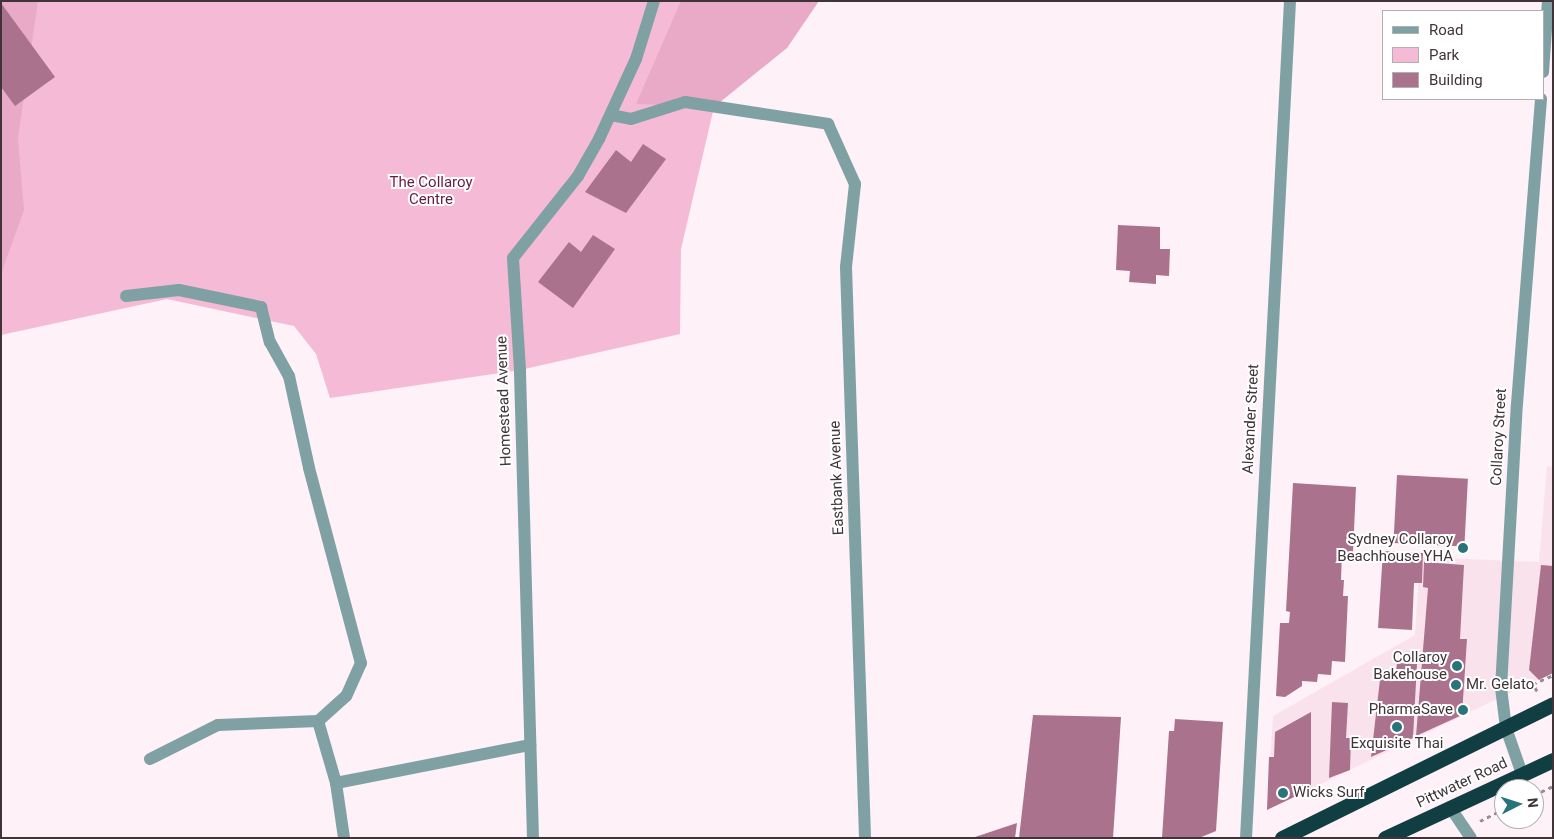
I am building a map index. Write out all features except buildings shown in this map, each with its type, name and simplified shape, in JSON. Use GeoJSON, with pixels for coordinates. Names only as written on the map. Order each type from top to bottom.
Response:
{"type":"FeatureCollection","features":[{"type":"Feature","properties":{"kind":"highway","name":"Pittwater Road"},"geometry":{"type":"LineString","coordinates":[[1282,838],[1553,704]]}},
{"type":"Feature","properties":{"kind":"highway","name":"Pittwater Road"},"geometry":{"type":"LineString","coordinates":[[1385,838],[1553,760]]}},
{"type":"Feature","properties":{"kind":"street","name":"Homestead Avenue"},"geometry":{"type":"LineString","coordinates":[[533,838],[520,370],[513,258],[578,176],[611,115],[636,59],[654,1]]}},
{"type":"Feature","properties":{"kind":"street","name":"Alexander Street"},"geometry":{"type":"LineString","coordinates":[[1246,838],[1290,1]]}},
{"type":"Feature","properties":{"kind":"street"},"geometry":{"type":"LineString","coordinates":[[1544,58],[1548,1]]}},
{"type":"Feature","properties":{"kind":"street","name":"Collaroy Street"},"geometry":{"type":"LineString","coordinates":[[1522,774],[1506,728],[1500,688],[1516,404],[1541,100]]}},
{"type":"Feature","properties":{"kind":"street","name":"Eastbank Avenue"},"geometry":{"type":"LineString","coordinates":[[611,115],[631,119],[685,102],[828,124],[855,184],[846,267],[865,838]]}},
{"type":"Feature","properties":{"kind":"street"},"geometry":{"type":"LineString","coordinates":[[126,296],[179,290],[261,307],[270,342],[289,376],[309,468],[361,663],[346,696],[318,721],[218,725],[150,759]]}},
{"type":"Feature","properties":{"kind":"street"},"geometry":{"type":"LineString","coordinates":[[318,721],[336,783],[344,838]]}},
{"type":"Feature","properties":{"kind":"street"},"geometry":{"type":"LineString","coordinates":[[336,783],[530,745]]}},
{"type":"Feature","properties":{"kind":"street"},"geometry":{"type":"LineString","coordinates":[[1450,807],[1471,838]]}},
{"type":"Feature","properties":{"kind":"shaded area"},"geometry":{"type":"Polygon","coordinates":[[[1,1],[38,1],[18,138],[24,210],[1,274],[1,1]]]}},
{"type":"Feature","properties":{"kind":"shaded area"},"geometry":{"type":"Polygon","coordinates":[[[681,1],[819,1],[787,48],[714,107],[636,104],[681,1]]]}},
{"type":"Feature","properties":{"kind":"shaded area"},"geometry":{"type":"Polygon","coordinates":[[[1547,466],[1553,467],[1553,672],[1267,810],[1273,716],[1415,635],[1420,557],[1539,562],[1547,466]]]}},
{"type":"Feature","properties":{"kind":"green space","name":"The Collaroy Centre"},"geometry":{"type":"Polygon","coordinates":[[[1,1],[730,1],[714,107],[681,249],[680,334],[520,370],[330,398],[316,354],[294,326],[167,299],[1,335],[1,1]]]}},
{"type":"Feature","properties":{"kind":"place","name":"Sydney Collaroy Beachhouse YHA"},"geometry":{"type":"Point","coordinates":[1463,548]}},
{"type":"Feature","properties":{"kind":"place","name":"Collaroy Bakehouse"},"geometry":{"type":"Point","coordinates":[1457,666]}},
{"type":"Feature","properties":{"kind":"place","name":"Mr. Gelato"},"geometry":{"type":"Point","coordinates":[1456,685]}},
{"type":"Feature","properties":{"kind":"place","name":"PharmaSave"},"geometry":{"type":"Point","coordinates":[1463,710]}},
{"type":"Feature","properties":{"kind":"place","name":"Exquisite Thai"},"geometry":{"type":"Point","coordinates":[1397,727]}},
{"type":"Feature","properties":{"kind":"place","name":"Wicks Surf"},"geometry":{"type":"Point","coordinates":[1283,793]}}]}
